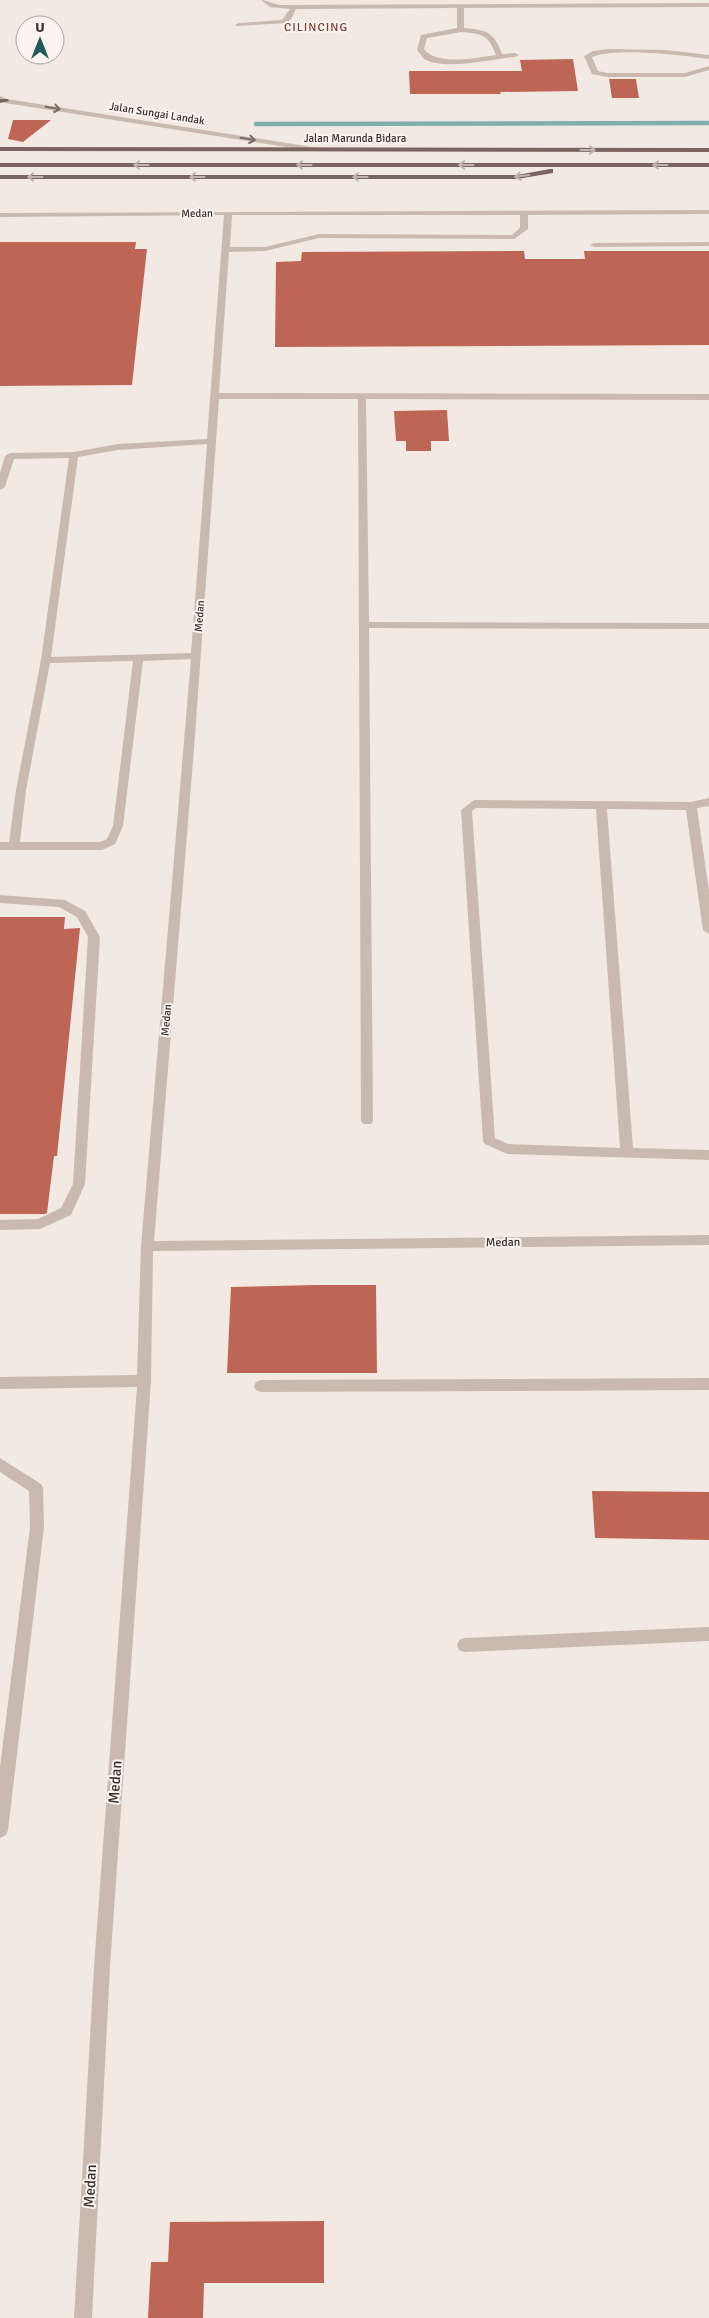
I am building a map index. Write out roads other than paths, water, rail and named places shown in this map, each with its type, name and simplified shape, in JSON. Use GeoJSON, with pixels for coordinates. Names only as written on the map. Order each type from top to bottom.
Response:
{"type":"FeatureCollection","features":[{"type":"Feature","properties":{"kind":"main road","name":"Jalan Marunda Bidara"},"geometry":{"type":"LineString","coordinates":[[0,149],[709,150]]}},
{"type":"Feature","properties":{"kind":"main road"},"geometry":{"type":"LineString","coordinates":[[0,164],[709,165]]}},
{"type":"Feature","properties":{"kind":"main road"},"geometry":{"type":"LineString","coordinates":[[0,177],[517,177],[587,165]]}},
{"type":"Feature","properties":{"kind":"street"},"geometry":{"type":"LineString","coordinates":[[264,0],[276,7],[709,6]]}},
{"type":"Feature","properties":{"kind":"street"},"geometry":{"type":"LineString","coordinates":[[460,6],[461,30]]}},
{"type":"Feature","properties":{"kind":"street"},"geometry":{"type":"LineString","coordinates":[[239,25],[284,22],[288,19],[294,7]]}},
{"type":"Feature","properties":{"kind":"street"},"geometry":{"type":"LineString","coordinates":[[499,55],[492,36],[488,33],[461,30],[442,32],[424,38],[421,43],[421,52],[429,59],[435,60],[462,62],[515,54]]}},
{"type":"Feature","properties":{"kind":"street"},"geometry":{"type":"LineString","coordinates":[[709,57],[685,52],[609,51],[595,52],[588,56],[595,72],[607,75],[685,76],[709,68]]}},
{"type":"Feature","properties":{"kind":"street","name":"Jalan Sungai Landak"},"geometry":{"type":"LineString","coordinates":[[2,100],[312,149]]}},
{"type":"Feature","properties":{"kind":"street"},"geometry":{"type":"LineString","coordinates":[[225,250],[266,249],[319,236],[514,237],[524,229],[524,212]]}},
{"type":"Feature","properties":{"kind":"street"},"geometry":{"type":"LineString","coordinates":[[228,213],[709,212]]}},
{"type":"Feature","properties":{"kind":"street","name":"Medan"},"geometry":{"type":"LineString","coordinates":[[0,215],[228,213],[196,656],[147,1246],[144,1381],[102,1967],[83,2318]]}},
{"type":"Feature","properties":{"kind":"street"},"geometry":{"type":"LineString","coordinates":[[594,245],[709,244]]}},
{"type":"Feature","properties":{"kind":"street"},"geometry":{"type":"LineString","coordinates":[[215,396],[709,397]]}},
{"type":"Feature","properties":{"kind":"street"},"geometry":{"type":"LineString","coordinates":[[362,396],[367,1121]]}},
{"type":"Feature","properties":{"kind":"street"},"geometry":{"type":"LineString","coordinates":[[0,487],[8,468],[5,456],[74,455],[118,447],[211,441]]}},
{"type":"Feature","properties":{"kind":"street"},"geometry":{"type":"LineString","coordinates":[[14,846],[21,790],[46,660],[74,455]]}},
{"type":"Feature","properties":{"kind":"street"},"geometry":{"type":"LineString","coordinates":[[363,625],[709,626]]}},
{"type":"Feature","properties":{"kind":"street"},"geometry":{"type":"LineString","coordinates":[[46,660],[196,656]]}},
{"type":"Feature","properties":{"kind":"street"},"geometry":{"type":"LineString","coordinates":[[0,846],[102,846],[111,840],[118,826],[138,658]]}},
{"type":"Feature","properties":{"kind":"street"},"geometry":{"type":"LineString","coordinates":[[709,802],[692,806],[474,804],[466,810],[489,1141],[507,1149],[709,1155]]}},
{"type":"Feature","properties":{"kind":"street"},"geometry":{"type":"LineString","coordinates":[[602,805],[627,1152]]}},
{"type":"Feature","properties":{"kind":"street"},"geometry":{"type":"LineString","coordinates":[[692,806],[709,930]]}},
{"type":"Feature","properties":{"kind":"street"},"geometry":{"type":"LineString","coordinates":[[0,899],[61,902],[81,914],[94,937],[79,1184],[66,1211],[40,1224],[0,1225]]}},
{"type":"Feature","properties":{"kind":"street","name":"Medan"},"geometry":{"type":"LineString","coordinates":[[147,1246],[709,1240]]}},
{"type":"Feature","properties":{"kind":"street"},"geometry":{"type":"LineString","coordinates":[[0,1383],[144,1381]]}},
{"type":"Feature","properties":{"kind":"street"},"geometry":{"type":"LineString","coordinates":[[260,1386],[709,1384]]}},
{"type":"Feature","properties":{"kind":"street"},"geometry":{"type":"LineString","coordinates":[[0,1464],[36,1488],[37,1528],[0,1830]]}},
{"type":"Feature","properties":{"kind":"street"},"geometry":{"type":"LineString","coordinates":[[464,1645],[709,1634]]}},
{"type":"Feature","properties":{"kind":"waterway"},"geometry":{"type":"LineString","coordinates":[[256,124],[709,123]]}},
{"type":"Feature","properties":{"kind":"district","name":"CILINCING"},"geometry":{"type":"Point","coordinates":[316,27]}}]}
